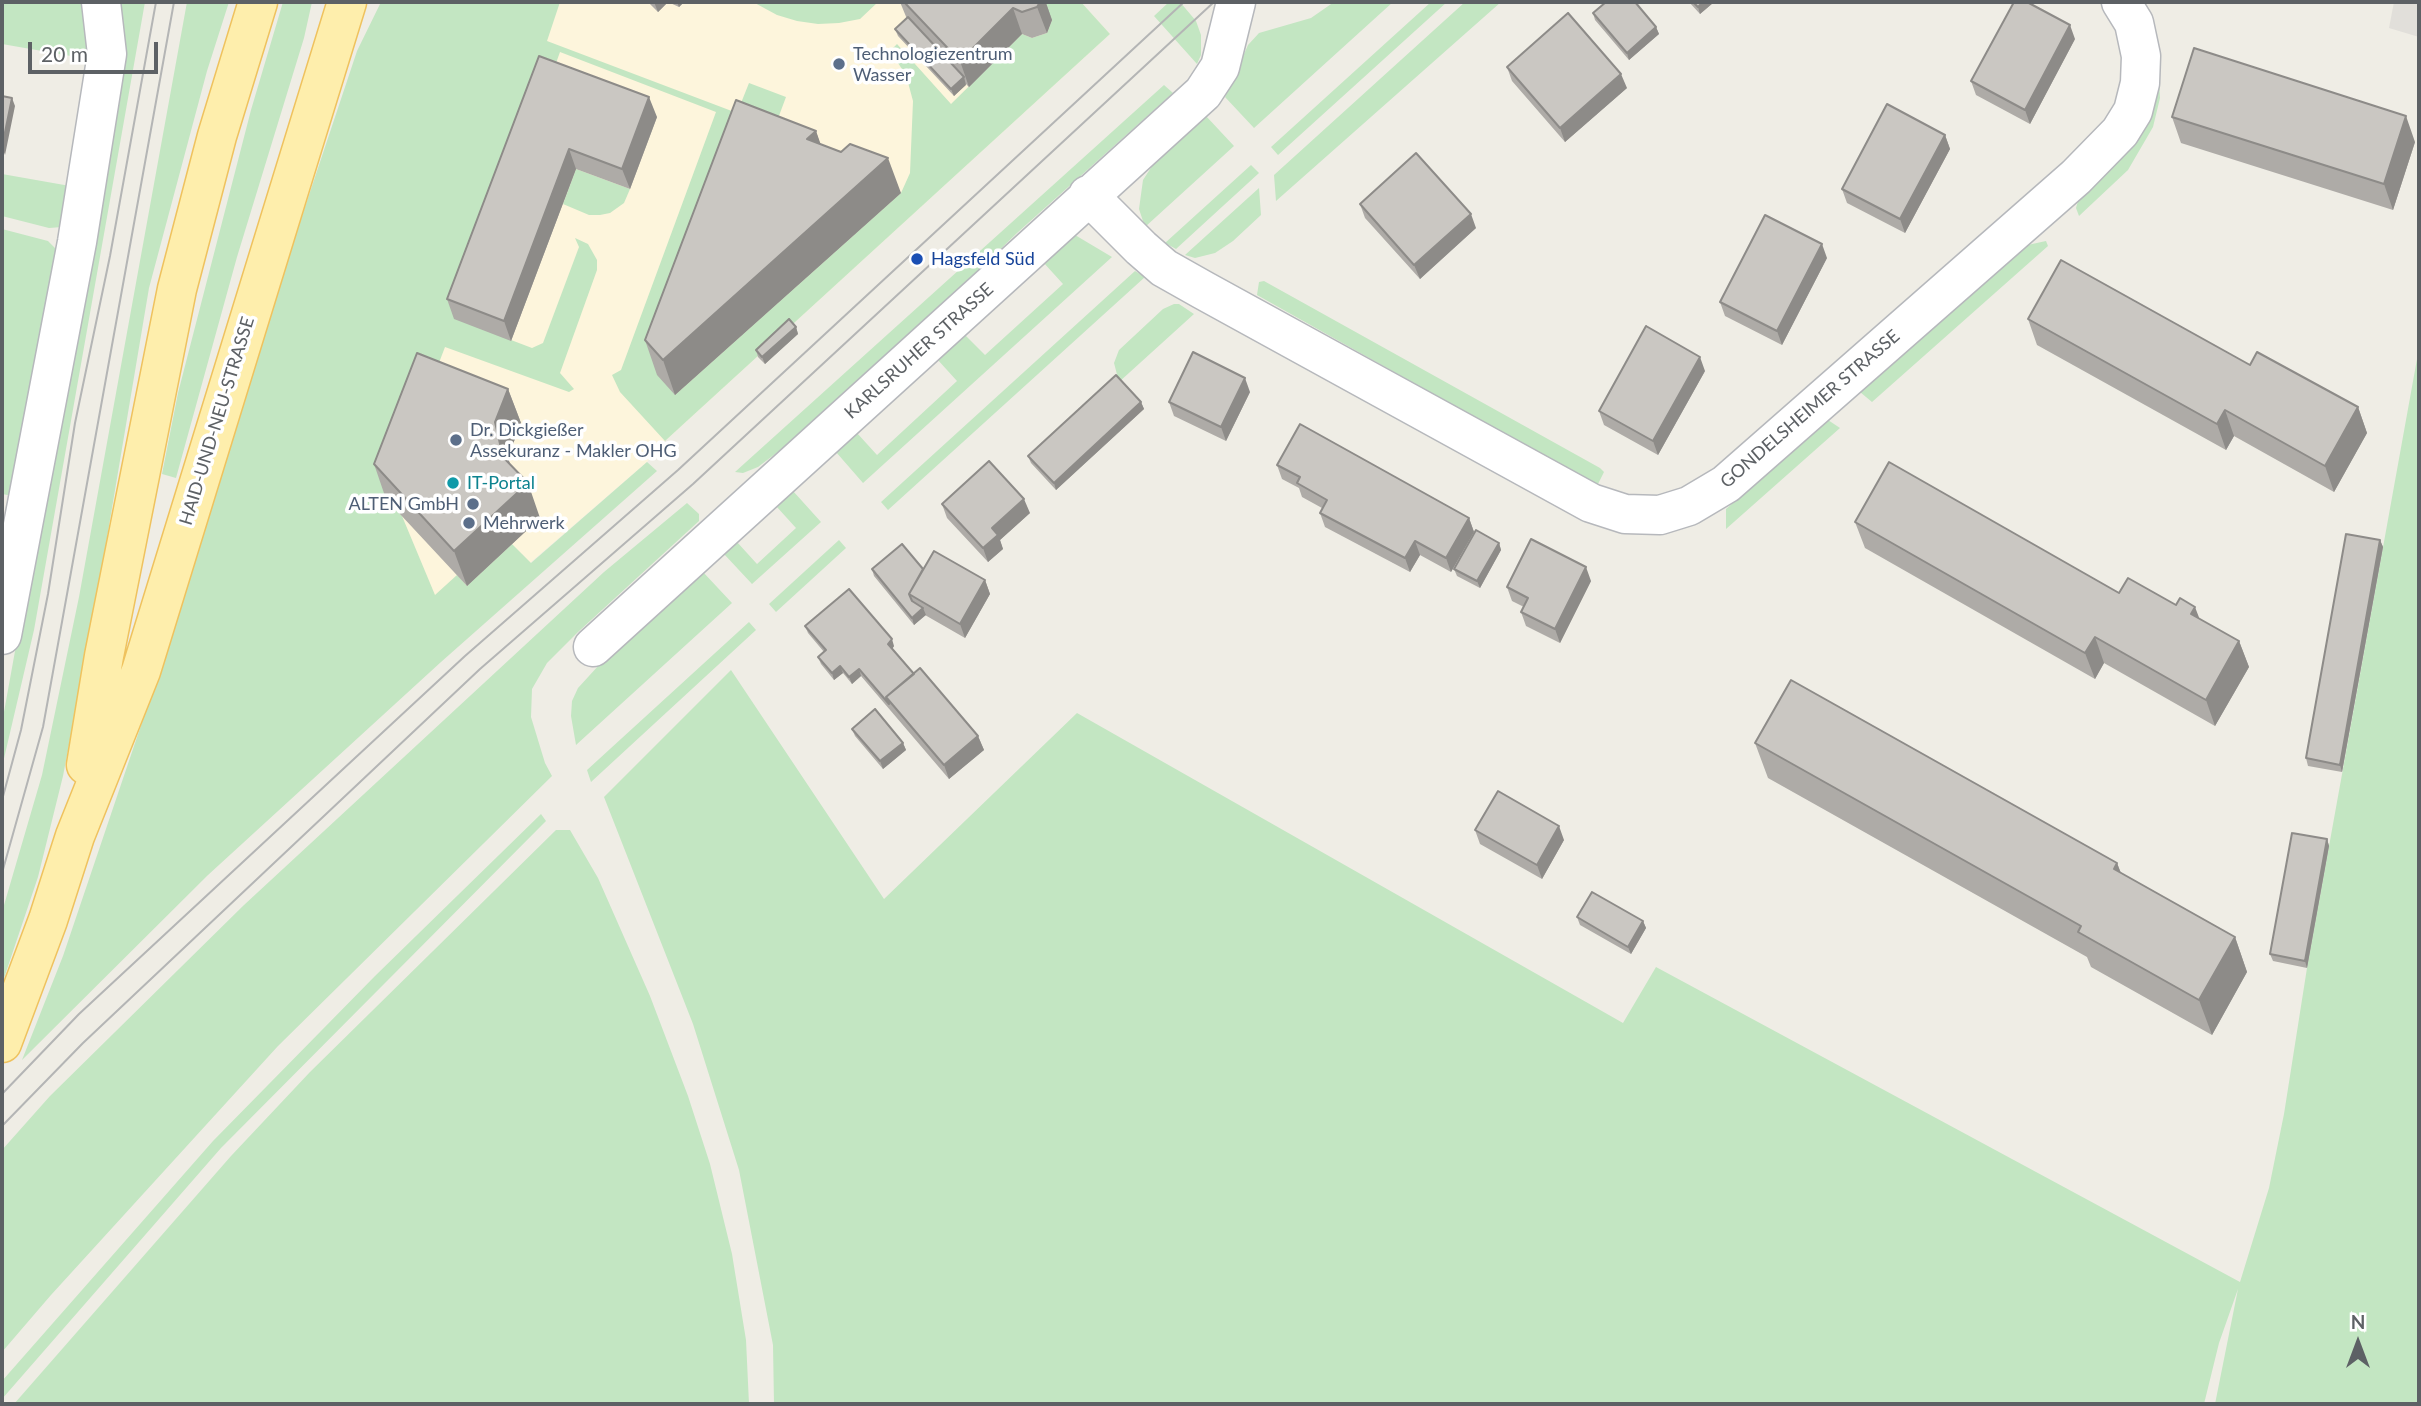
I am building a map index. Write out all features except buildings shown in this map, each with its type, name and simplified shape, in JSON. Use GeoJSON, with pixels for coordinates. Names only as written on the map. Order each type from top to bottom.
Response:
{"type":"FeatureCollection","features":[{"type":"Feature","properties":{"kind":"main road","name":"HAID-UND-NEU-STRASSE"},"geometry":{"type":"LineString","coordinates":[[75,836],[104,656],[177,289],[217,136],[258,2]]}},
{"type":"Feature","properties":{"kind":"main road","name":"HAID-UND-NEU-STRASSE"},"geometry":{"type":"LineString","coordinates":[[2,1043],[48,920],[75,836],[141,671],[347,2]]}},
{"type":"Feature","properties":{"kind":"street"},"geometry":{"type":"LineString","coordinates":[[2,635],[77,242],[105,67],[107,54],[100,2]]}},
{"type":"Feature","properties":{"kind":"street","name":"KARLSRUHER STRASSE"},"geometry":{"type":"LineString","coordinates":[[593,647],[1203,93],[1220,66],[1236,2]]}},
{"type":"Feature","properties":{"kind":"street","name":"GONDELSHEIMER STRASSE"},"geometry":{"type":"LineString","coordinates":[[1088,195],[1164,268],[1203,290],[1591,503],[1625,514],[1660,515],[1689,506],[1726,484],[2076,177],[2120,132],[2133,111],[2140,83],[2141,56],[2134,23],[2121,2]]}},
{"type":"Feature","properties":{"kind":"shaded area"},"geometry":{"type":"Polygon","coordinates":[[[560,2],[1081,2],[1110,34],[665,441],[647,462],[530,563],[522,554],[434,637],[367,503],[560,2]]]}},
{"type":"Feature","properties":{"kind":"shaded area"},"geometry":{"type":"Polygon","coordinates":[[[2394,2],[2419,2],[2419,37],[2389,28],[2394,2]]]}},
{"type":"Feature","properties":{"kind":"green space"},"geometry":{"type":"Polygon","coordinates":[[[2,2],[81,2],[88,59],[2,44],[2,2]]]}},
{"type":"Feature","properties":{"kind":"green space"},"geometry":{"type":"Polygon","coordinates":[[[115,2],[145,2],[34,630],[2,767],[2,723],[55,430],[115,2]]]}},
{"type":"Feature","properties":{"kind":"green space"},"geometry":{"type":"Polygon","coordinates":[[[187,2],[229,2],[207,71],[149,288],[94,615],[63,776],[38,877],[2,984],[2,912],[42,775],[79,597],[187,2]]]}},
{"type":"Feature","properties":{"kind":"green space"},"geometry":{"type":"Polygon","coordinates":[[[283,2],[312,2],[304,38],[237,257],[176,478],[162,474],[178,393],[251,110],[283,2]]]}},
{"type":"Feature","properties":{"kind":"green space"},"geometry":{"type":"Polygon","coordinates":[[[381,2],[560,2],[547,41],[737,113],[749,83],[786,97],[675,395],[901,193],[910,173],[913,101],[906,75],[890,51],[897,44],[951,104],[1022,34],[1032,38],[1047,33],[1052,20],[1045,4],[1047,2],[1081,2],[1110,34],[665,441],[620,392],[612,375],[621,370],[716,112],[560,52],[551,77],[490,332],[532,348],[543,343],[579,247],[575,238],[588,244],[597,260],[597,270],[560,373],[574,389],[569,392],[445,347],[387,499],[402,516],[435,595],[457,575],[467,586],[512,544],[531,563],[647,462],[657,471],[441,662],[208,875],[22,1060],[63,956],[179,613],[252,366],[357,51],[381,2]]]}},
{"type":"Feature","properties":{"kind":"green space"},"geometry":{"type":"Polygon","coordinates":[[[753,2],[878,2],[860,19],[818,24],[777,15],[753,2]]]}},
{"type":"Feature","properties":{"kind":"green space"},"geometry":{"type":"Polygon","coordinates":[[[1169,2],[1180,2],[1196,21],[1201,35],[1201,55],[1197,64],[1154,16],[1169,2]]]}},
{"type":"Feature","properties":{"kind":"green space"},"geometry":{"type":"Polygon","coordinates":[[[1334,2],[1393,2],[1254,128],[1225,97],[1248,45],[1259,33],[1311,18],[1334,2]]]}},
{"type":"Feature","properties":{"kind":"green space"},"geometry":{"type":"Polygon","coordinates":[[[1431,2],[1447,2],[1278,155],[1271,147],[1431,2]]]}},
{"type":"Feature","properties":{"kind":"green space"},"geometry":{"type":"Polygon","coordinates":[[[1465,2],[1501,2],[1276,201],[1274,175],[1465,2]]]}},
{"type":"Feature","properties":{"kind":"green space"},"geometry":{"type":"Polygon","coordinates":[[[2158,63],[2160,98],[2153,127],[2128,170],[2079,216],[2076,208],[2078,201],[2158,63]]]}},
{"type":"Feature","properties":{"kind":"green space"},"geometry":{"type":"Polygon","coordinates":[[[1164,85],[1173,93],[796,438],[758,467],[743,473],[735,472],[1164,85]]]}},
{"type":"Feature","properties":{"kind":"green space"},"geometry":{"type":"Polygon","coordinates":[[[1206,116],[1234,146],[1145,227],[1139,209],[1143,180],[1154,163],[1206,116]]]}},
{"type":"Feature","properties":{"kind":"green space"},"geometry":{"type":"Polygon","coordinates":[[[1251,165],[1259,173],[1176,249],[1165,243],[1251,165]]]}},
{"type":"Feature","properties":{"kind":"green space"},"geometry":{"type":"Polygon","coordinates":[[[576,169],[630,189],[624,203],[610,213],[600,215],[589,215],[563,204],[576,169]]]}},
{"type":"Feature","properties":{"kind":"green space"},"geometry":{"type":"Polygon","coordinates":[[[2,174],[70,186],[62,227],[49,228],[2,216],[2,174]]]}},
{"type":"Feature","properties":{"kind":"green space"},"geometry":{"type":"Polygon","coordinates":[[[1259,188],[1261,215],[1233,241],[1215,253],[1195,258],[1185,255],[1259,188]]]}},
{"type":"Feature","properties":{"kind":"green space"},"geometry":{"type":"Polygon","coordinates":[[[2,229],[48,241],[57,250],[13,496],[2,494],[2,229]]]}},
{"type":"Feature","properties":{"kind":"green space"},"geometry":{"type":"Polygon","coordinates":[[[1075,235],[1112,257],[863,483],[836,452],[857,433],[877,455],[957,381],[937,359],[964,334],[985,355],[1063,284],[1043,262],[1075,235]]]}},
{"type":"Feature","properties":{"kind":"green space"},"geometry":{"type":"Polygon","coordinates":[[[2046,241],[2048,246],[1872,402],[1860,392],[2023,246],[2046,241]]]}},
{"type":"Feature","properties":{"kind":"green space"},"geometry":{"type":"Polygon","coordinates":[[[1135,271],[1145,277],[888,510],[881,502],[1135,271]]]}},
{"type":"Feature","properties":{"kind":"green space"},"geometry":{"type":"Polygon","coordinates":[[[1264,281],[1600,468],[1604,472],[1597,486],[1257,295],[1259,282],[1264,281]]]}},
{"type":"Feature","properties":{"kind":"green space"},"geometry":{"type":"Polygon","coordinates":[[[1179,304],[1194,314],[1119,382],[1114,363],[1119,350],[1163,309],[1179,304]]]}},
{"type":"Feature","properties":{"kind":"green space"},"geometry":{"type":"Polygon","coordinates":[[[2419,348],[2419,1404],[2215,1404],[2238,1289],[2219,1343],[2204,1404],[774,1404],[773,1345],[739,1170],[693,1024],[604,797],[731,670],[884,899],[1077,713],[1623,1023],[1656,967],[2240,1282],[2269,1188],[2284,1114],[2307,968],[2419,348]]]}},
{"type":"Feature","properties":{"kind":"green space"},"geometry":{"type":"Polygon","coordinates":[[[1828,420],[1840,428],[1726,529],[1726,509],[1828,420]]]}},
{"type":"Feature","properties":{"kind":"green space"},"geometry":{"type":"Polygon","coordinates":[[[793,491],[821,522],[752,584],[724,554],[737,542],[757,564],[796,528],[776,506],[793,491]]]}},
{"type":"Feature","properties":{"kind":"green space"},"geometry":{"type":"Polygon","coordinates":[[[687,503],[699,514],[699,521],[547,663],[532,689],[531,717],[545,763],[552,776],[278,1046],[2,1352],[2,1150],[50,1096],[244,905],[604,572],[687,503]]]}},
{"type":"Feature","properties":{"kind":"green space"},"geometry":{"type":"Polygon","coordinates":[[[839,540],[846,548],[776,612],[769,604],[839,540]]]}},
{"type":"Feature","properties":{"kind":"green space"},"geometry":{"type":"Polygon","coordinates":[[[703,572],[732,603],[576,745],[571,716],[572,701],[578,688],[610,653],[703,572]]]}},
{"type":"Feature","properties":{"kind":"green space"},"geometry":{"type":"Polygon","coordinates":[[[749,622],[756,630],[591,782],[587,770],[749,622]]]}},
{"type":"Feature","properties":{"kind":"green space"},"geometry":{"type":"Polygon","coordinates":[[[541,814],[546,821],[221,1148],[2,1399],[2,1381],[213,1141],[375,976],[541,814]]]}},
{"type":"Feature","properties":{"kind":"green space"},"geometry":{"type":"Polygon","coordinates":[[[556,830],[570,830],[598,878],[650,996],[688,1096],[710,1164],[732,1254],[746,1340],[749,1404],[14,1404],[231,1156],[310,1072],[556,830]]]}},
{"type":"Feature","properties":{"kind":"tram line"},"geometry":{"type":"LineString","coordinates":[[2,800],[21,730],[48,594],[75,423],[110,256],[156,2]]}},
{"type":"Feature","properties":{"kind":"tram line"},"geometry":{"type":"LineString","coordinates":[[2,873],[43,727],[174,2]]}},
{"type":"Feature","properties":{"kind":"tram line"},"geometry":{"type":"LineString","coordinates":[[2,1094],[79,1014],[465,656],[678,470],[1184,2]]}},
{"type":"Feature","properties":{"kind":"tram line"},"geometry":{"type":"LineString","coordinates":[[2,1126],[83,1043],[480,669],[693,484],[1214,2]]}},
{"type":"Feature","properties":{"kind":"place","name":"Technologiezentrum Wasser"},"geometry":{"type":"Point","coordinates":[839,64]}},
{"type":"Feature","properties":{"kind":"place","name":"Hagsfeld Süd"},"geometry":{"type":"Point","coordinates":[917,259]}},
{"type":"Feature","properties":{"kind":"place","name":"Dr. Dickgießer Assekuranz - Makler OHG"},"geometry":{"type":"Point","coordinates":[456,440]}},
{"type":"Feature","properties":{"kind":"place","name":"IT-Portal"},"geometry":{"type":"Point","coordinates":[453,483]}},
{"type":"Feature","properties":{"kind":"place","name":"ALTEN GmbH"},"geometry":{"type":"Point","coordinates":[473,504]}},
{"type":"Feature","properties":{"kind":"place","name":"Mehrwerk"},"geometry":{"type":"Point","coordinates":[469,523]}}]}
